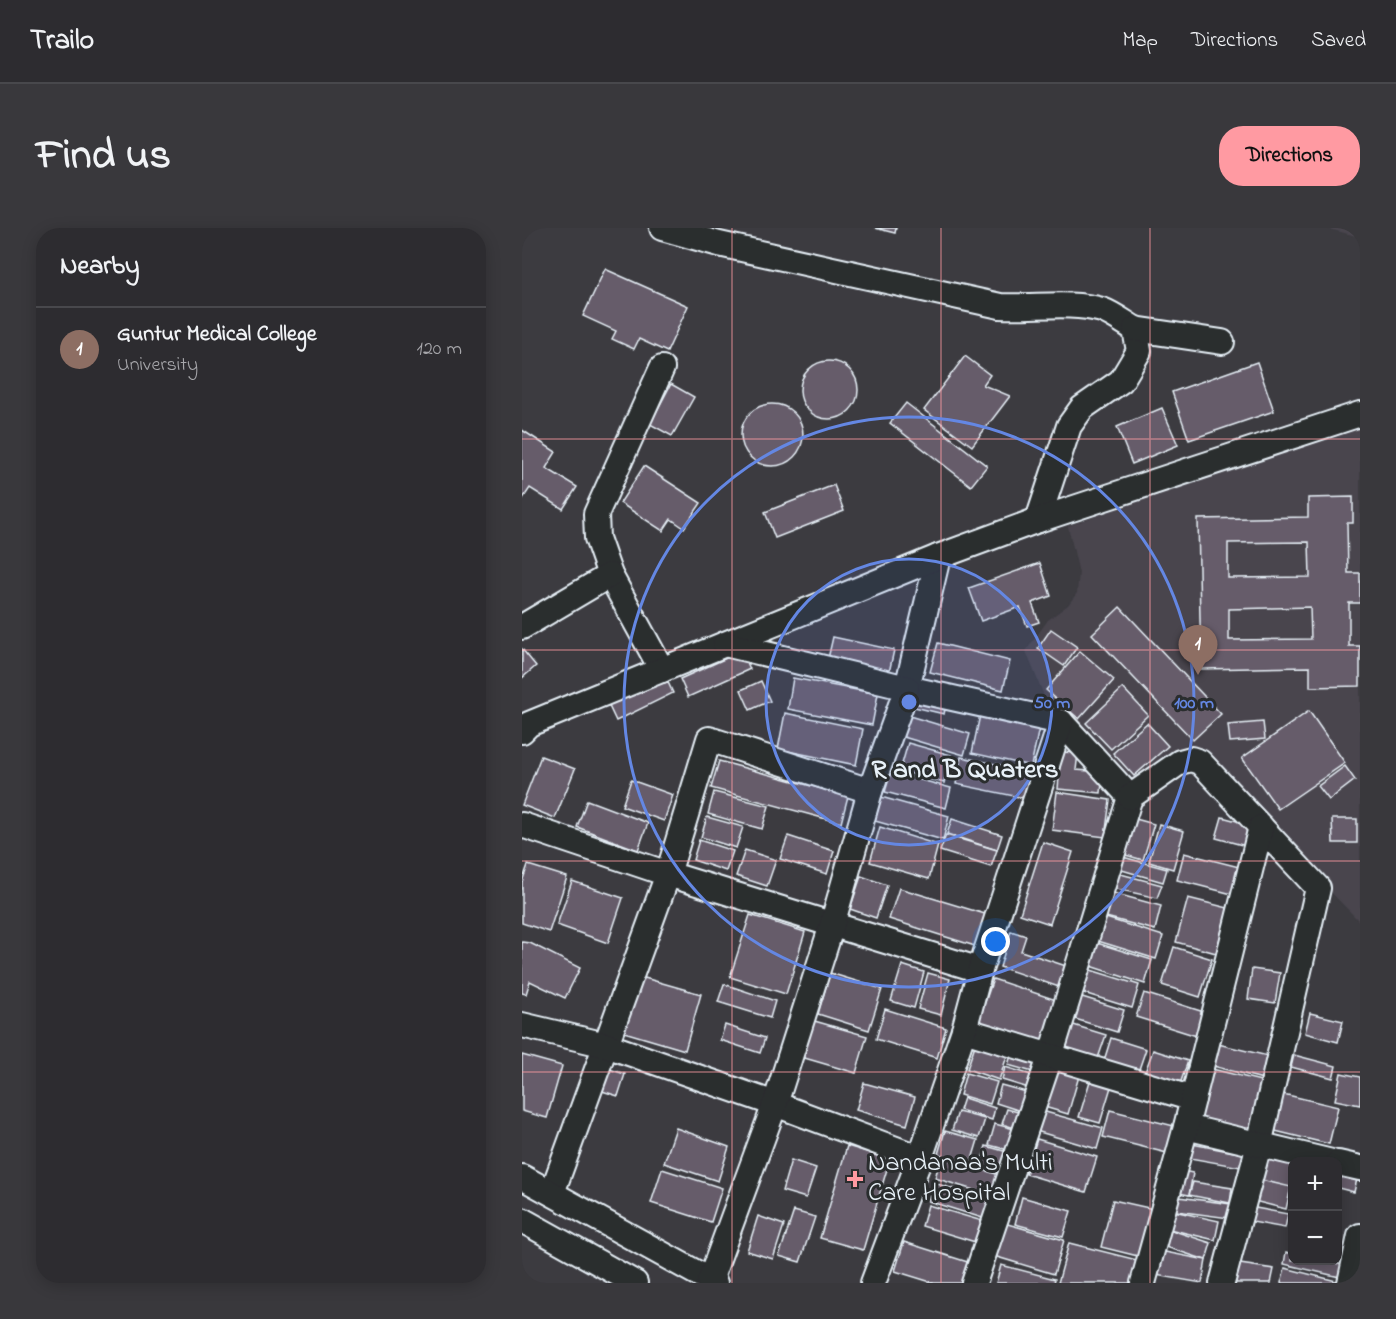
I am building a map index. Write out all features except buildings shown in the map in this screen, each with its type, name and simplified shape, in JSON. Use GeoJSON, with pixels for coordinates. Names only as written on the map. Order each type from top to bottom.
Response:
{"type":"FeatureCollection","features":[{"type":"Feature","properties":{"kind":"street"},"geometry":{"type":"LineString","coordinates":[[662,228],[719,244],[1000,306],[1026,308],[1060,305],[1104,311],[1135,329],[1222,342]]}},
{"type":"Feature","properties":{"kind":"street"},"geometry":{"type":"LineString","coordinates":[[1038,520],[1069,426],[1082,408],[1121,381],[1139,351],[1135,329]]}},
{"type":"Feature","properties":{"kind":"street"},"geometry":{"type":"LineString","coordinates":[[662,368],[596,514],[597,538],[610,575],[662,670]]}},
{"type":"Feature","properties":{"kind":"street"},"geometry":{"type":"LineString","coordinates":[[522,731],[529,724],[938,557],[1038,520],[1360,414]]}},
{"type":"Feature","properties":{"kind":"street"},"geometry":{"type":"LineString","coordinates":[[522,1177],[711,1282],[775,1104],[832,924],[870,791],[907,688],[938,557]]}},
{"type":"Feature","properties":{"kind":"street"},"geometry":{"type":"LineString","coordinates":[[522,627],[610,575]]}},
{"type":"Feature","properties":{"kind":"street"},"geometry":{"type":"LineString","coordinates":[[725,644],[1061,722],[1130,797]]}},
{"type":"Feature","properties":{"kind":"street"},"geometry":{"type":"LineString","coordinates":[[873,1283],[920,1158],[964,1030],[980,970],[1061,722]]}},
{"type":"Feature","properties":{"kind":"street"},"geometry":{"type":"LineString","coordinates":[[552,1193],[668,874],[709,739],[870,791]]}},
{"type":"Feature","properties":{"kind":"street"},"geometry":{"type":"LineString","coordinates":[[974,1283],[1050,1057],[1130,797],[1180,762],[1191,759],[1200,762],[1317,888],[1259,1144],[1222,1283]]}},
{"type":"Feature","properties":{"kind":"street"},"geometry":{"type":"LineString","coordinates":[[522,825],[668,874],[980,970]]}},
{"type":"Feature","properties":{"kind":"street"},"geometry":{"type":"LineString","coordinates":[[1143,1283],[1186,1127],[1261,827]]}},
{"type":"Feature","properties":{"kind":"street"},"geometry":{"type":"LineString","coordinates":[[522,1024],[606,1045],[920,1158]]}},
{"type":"Feature","properties":{"kind":"street"},"geometry":{"type":"LineString","coordinates":[[964,1030],[1193,1099]]}},
{"type":"Feature","properties":{"kind":"street"},"geometry":{"type":"LineString","coordinates":[[1186,1127],[1315,1157]]}},
{"type":"Feature","properties":{"kind":"street"},"geometry":{"type":"LineString","coordinates":[[1342,1164],[1360,1168]]}},
{"type":"Feature","properties":{"kind":"street"},"geometry":{"type":"LineString","coordinates":[[522,1220],[635,1283]]}},
{"type":"Feature","properties":{"kind":"street"},"geometry":{"type":"LineString","coordinates":[[1350,1283],[1360,1236]]}},
{"type":"Feature","properties":{"kind":"shaded area"},"geometry":{"type":"Polygon","coordinates":[[[1325,228],[1360,228],[1360,237],[1325,228]]]}},
{"type":"Feature","properties":{"kind":"shaded area"},"geometry":{"type":"Polygon","coordinates":[[[1360,423],[1360,922],[1187,744],[1137,782],[1045,698],[1026,651],[1048,620],[1068,605],[1077,593],[1079,573],[1068,526],[1360,423]]]}},
{"type":"Feature","properties":{"kind":"place","name":"Guntur Medical College"},"geometry":{"type":"Point","coordinates":[1198,675]}},
{"type":"Feature","properties":{"kind":"place","name":"Nandanaa's Multi Care Hospital"},"geometry":{"type":"Point","coordinates":[855,1179]}},
{"type":"Feature","properties":{"kind":"district","name":"R and B Quaters"},"geometry":{"type":"Point","coordinates":[965,770]}}]}
